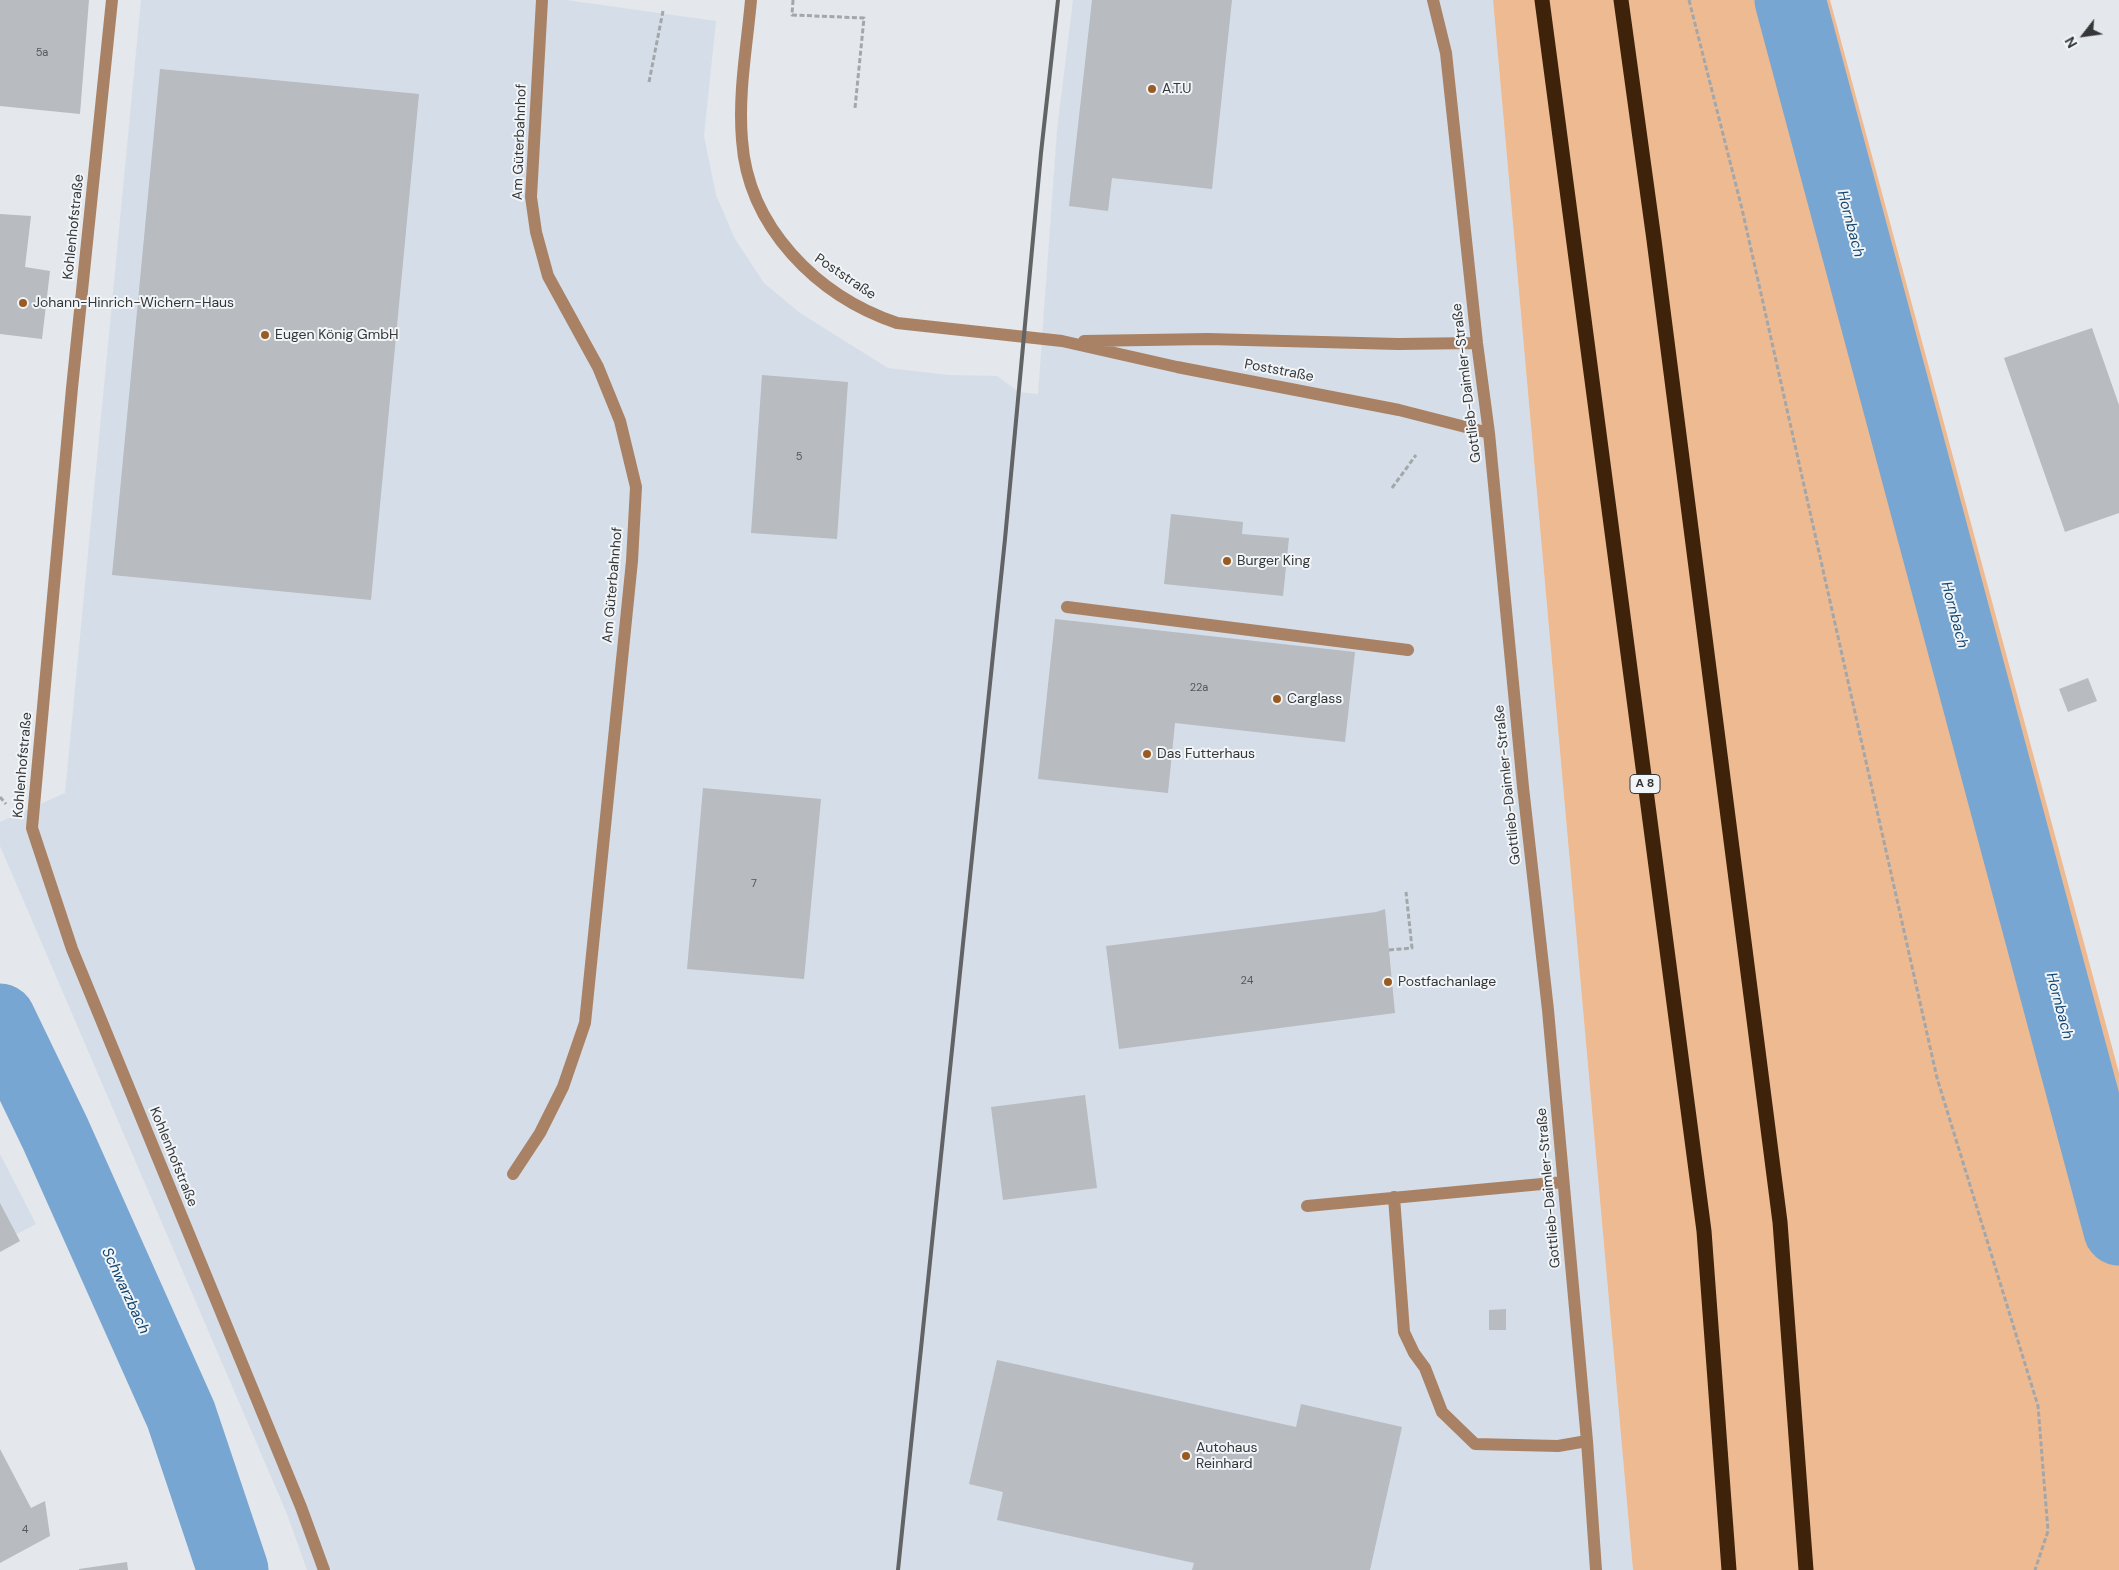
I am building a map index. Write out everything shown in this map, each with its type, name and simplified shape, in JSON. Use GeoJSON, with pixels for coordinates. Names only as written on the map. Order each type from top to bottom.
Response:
{"type":"FeatureCollection","features":[{"type":"Feature","properties":{"kind":"highway","name":"A 8"},"geometry":{"type":"LineString","coordinates":[[1542,0],[1704,1231],[1729,1570]]}},
{"type":"Feature","properties":{"kind":"highway"},"geometry":{"type":"LineString","coordinates":[[1621,0],[1656,250],[1780,1222],[1806,1570]]}},
{"type":"Feature","properties":{"kind":"street","name":"Kohlenhofstraße"},"geometry":{"type":"LineString","coordinates":[[112,0],[72,388],[32,828],[72,949],[297,1498],[324,1570]]}},
{"type":"Feature","properties":{"kind":"street","name":"Am Güterbahnhof"},"geometry":{"type":"LineString","coordinates":[[513,1174],[540,1134],[563,1087],[585,1023],[632,561],[636,486],[620,421],[598,367],[548,276],[536,232],[531,197],[542,0]]}},
{"type":"Feature","properties":{"kind":"street","name":"Poststraße"},"geometry":{"type":"LineString","coordinates":[[751,0],[740,110],[746,167],[768,222],[780,241],[798,263],[839,295],[873,315],[897,322],[1062,341],[1177,367],[1398,410],[1489,433]]}},
{"type":"Feature","properties":{"kind":"street","name":"Gottlieb-Daimler-Straße"},"geometry":{"type":"LineString","coordinates":[[1433,0],[1446,53],[1477,343],[1489,433],[1522,787],[1548,1010],[1587,1442],[1596,1570]]}},
{"type":"Feature","properties":{"kind":"street","name":"Poststraße"},"geometry":{"type":"LineString","coordinates":[[1062,341],[1208,339],[1398,344],[1477,343]]}},
{"type":"Feature","properties":{"kind":"street"},"geometry":{"type":"LineString","coordinates":[[1067,607],[1408,650]]}},
{"type":"Feature","properties":{"kind":"street"},"geometry":{"type":"LineString","coordinates":[[1307,1206],[1564,1182]]}},
{"type":"Feature","properties":{"kind":"street"},"geometry":{"type":"LineString","coordinates":[[1394,1197],[1404,1332],[1414,1353],[1425,1368],[1442,1412],[1474,1444],[1558,1446],[1587,1442]]}},
{"type":"Feature","properties":{"kind":"path"},"geometry":{"type":"LineString","coordinates":[[793,0],[792,14],[864,18],[855,108]]}},
{"type":"Feature","properties":{"kind":"path"},"geometry":{"type":"LineString","coordinates":[[1690,0],[1744,219],[1937,1078],[2038,1406],[2048,1531],[2035,1570]]}},
{"type":"Feature","properties":{"kind":"path"},"geometry":{"type":"LineString","coordinates":[[649,82],[663,11]]}},
{"type":"Feature","properties":{"kind":"path"},"geometry":{"type":"LineString","coordinates":[[1392,488],[1416,455]]}},
{"type":"Feature","properties":{"kind":"path"},"geometry":{"type":"LineString","coordinates":[[1389,950],[1412,948],[1406,892]]}},
{"type":"Feature","properties":{"kind":"shaded area"},"geometry":{"type":"Polygon","coordinates":[[[141,0],[566,0],[716,21],[704,136],[716,195],[735,239],[764,283],[800,313],[888,368],[948,375],[997,376],[1019,392],[1038,394],[1057,130],[1073,0],[1493,0],[1633,1570],[307,1570],[287,1514],[0,846],[0,822],[65,793],[141,0]]]}},
{"type":"Feature","properties":{"kind":"shaded area"},"geometry":{"type":"Polygon","coordinates":[[[1493,0],[1830,0],[2119,1073],[2119,1570],[1633,1570],[1493,0]]]}},
{"type":"Feature","properties":{"kind":"shaded area"},"geometry":{"type":"Polygon","coordinates":[[[0,1154],[36,1224],[0,1243],[0,1154]]]}},
{"type":"Feature","properties":{"kind":"building"},"geometry":{"type":"Polygon","coordinates":[[[0,0],[89,0],[80,114],[0,106],[0,0]]]}},
{"type":"Feature","properties":{"kind":"building","name":"A.T.U"},"geometry":{"type":"Polygon","coordinates":[[[1092,0],[1232,0],[1212,189],[1112,178],[1108,211],[1069,206],[1092,0]]]}},
{"type":"Feature","properties":{"kind":"building","name":"Eugen König GmbH"},"geometry":{"type":"Polygon","coordinates":[[[160,69],[419,94],[371,600],[112,575],[160,69]]]}},
{"type":"Feature","properties":{"kind":"building","name":"Johann-Hinrich-Wichern-Haus"},"geometry":{"type":"Polygon","coordinates":[[[0,214],[31,216],[25,267],[50,271],[42,339],[0,334],[0,214]]]}},
{"type":"Feature","properties":{"kind":"building"},"geometry":{"type":"Polygon","coordinates":[[[2092,328],[2119,405],[2119,513],[2065,532],[2004,358],[2092,328]]]}},
{"type":"Feature","properties":{"kind":"building"},"geometry":{"type":"Polygon","coordinates":[[[762,375],[848,382],[837,539],[751,533],[762,375]]]}},
{"type":"Feature","properties":{"kind":"building","name":"Burger King"},"geometry":{"type":"Polygon","coordinates":[[[1171,514],[1243,522],[1242,534],[1289,538],[1283,596],[1164,584],[1171,514]]]}},
{"type":"Feature","properties":{"kind":"building"},"geometry":{"type":"Polygon","coordinates":[[[1055,619],[1355,652],[1345,742],[1175,723],[1168,793],[1038,779],[1055,619]]]}},
{"type":"Feature","properties":{"kind":"building"},"geometry":{"type":"Polygon","coordinates":[[[2088,678],[2097,701],[2068,712],[2059,689],[2088,678]]]}},
{"type":"Feature","properties":{"kind":"building"},"geometry":{"type":"Polygon","coordinates":[[[703,788],[821,799],[804,979],[687,969],[703,788]]]}},
{"type":"Feature","properties":{"kind":"building"},"geometry":{"type":"Polygon","coordinates":[[[1385,909],[1395,1013],[1119,1049],[1106,946],[1376,912],[1385,909]]]}},
{"type":"Feature","properties":{"kind":"building"},"geometry":{"type":"Polygon","coordinates":[[[1085,1095],[1097,1188],[1003,1200],[991,1107],[1085,1095]]]}},
{"type":"Feature","properties":{"kind":"building"},"geometry":{"type":"Polygon","coordinates":[[[0,1203],[20,1241],[0,1252],[0,1203]]]}},
{"type":"Feature","properties":{"kind":"building"},"geometry":{"type":"Polygon","coordinates":[[[1506,1309],[1506,1330],[1489,1330],[1489,1310],[1506,1309]]]}},
{"type":"Feature","properties":{"kind":"building","name":"Autohaus Reinhard"},"geometry":{"type":"Polygon","coordinates":[[[997,1360],[1296,1427],[1301,1404],[1402,1427],[1370,1570],[1192,1570],[1194,1563],[997,1520],[1003,1492],[969,1484],[997,1360]]]}},
{"type":"Feature","properties":{"kind":"building"},"geometry":{"type":"Polygon","coordinates":[[[0,1449],[31,1508],[45,1501],[50,1536],[0,1563],[0,1449]]]}},
{"type":"Feature","properties":{"kind":"building"},"geometry":{"type":"Polygon","coordinates":[[[127,1562],[128,1570],[79,1570],[79,1569],[127,1562]]]}},
{"type":"Feature","properties":{"kind":"waterway","name":"Hornbach"},"geometry":{"type":"LineString","coordinates":[[1790,0],[2119,1230]]}},
{"type":"Feature","properties":{"kind":"waterway","name":"Schwarzbach"},"geometry":{"type":"LineString","coordinates":[[0,1019],[55,1133],[181,1415],[233,1570]]}},
{"type":"Feature","properties":{"kind":"railway"},"geometry":{"type":"LineString","coordinates":[[898,1570],[1005,539],[1041,153],[1058,0]]}},
{"type":"Feature","properties":{"kind":"place","name":"A.T.U"},"geometry":{"type":"Point","coordinates":[1152,89]}},
{"type":"Feature","properties":{"kind":"place","name":"Johann-Hinrich-Wichern-Haus"},"geometry":{"type":"Point","coordinates":[23,303]}},
{"type":"Feature","properties":{"kind":"place","name":"Eugen König GmbH"},"geometry":{"type":"Point","coordinates":[265,335]}},
{"type":"Feature","properties":{"kind":"place","name":"Burger King"},"geometry":{"type":"Point","coordinates":[1227,561]}},
{"type":"Feature","properties":{"kind":"place","name":"Carglass"},"geometry":{"type":"Point","coordinates":[1277,699]}},
{"type":"Feature","properties":{"kind":"place","name":"Das Futterhaus"},"geometry":{"type":"Point","coordinates":[1147,754]}},
{"type":"Feature","properties":{"kind":"place","name":"Postfachanlage"},"geometry":{"type":"Point","coordinates":[1388,982]}},
{"type":"Feature","properties":{"kind":"place","name":"Autohaus Reinhard"},"geometry":{"type":"Point","coordinates":[1186,1456]}}]}
